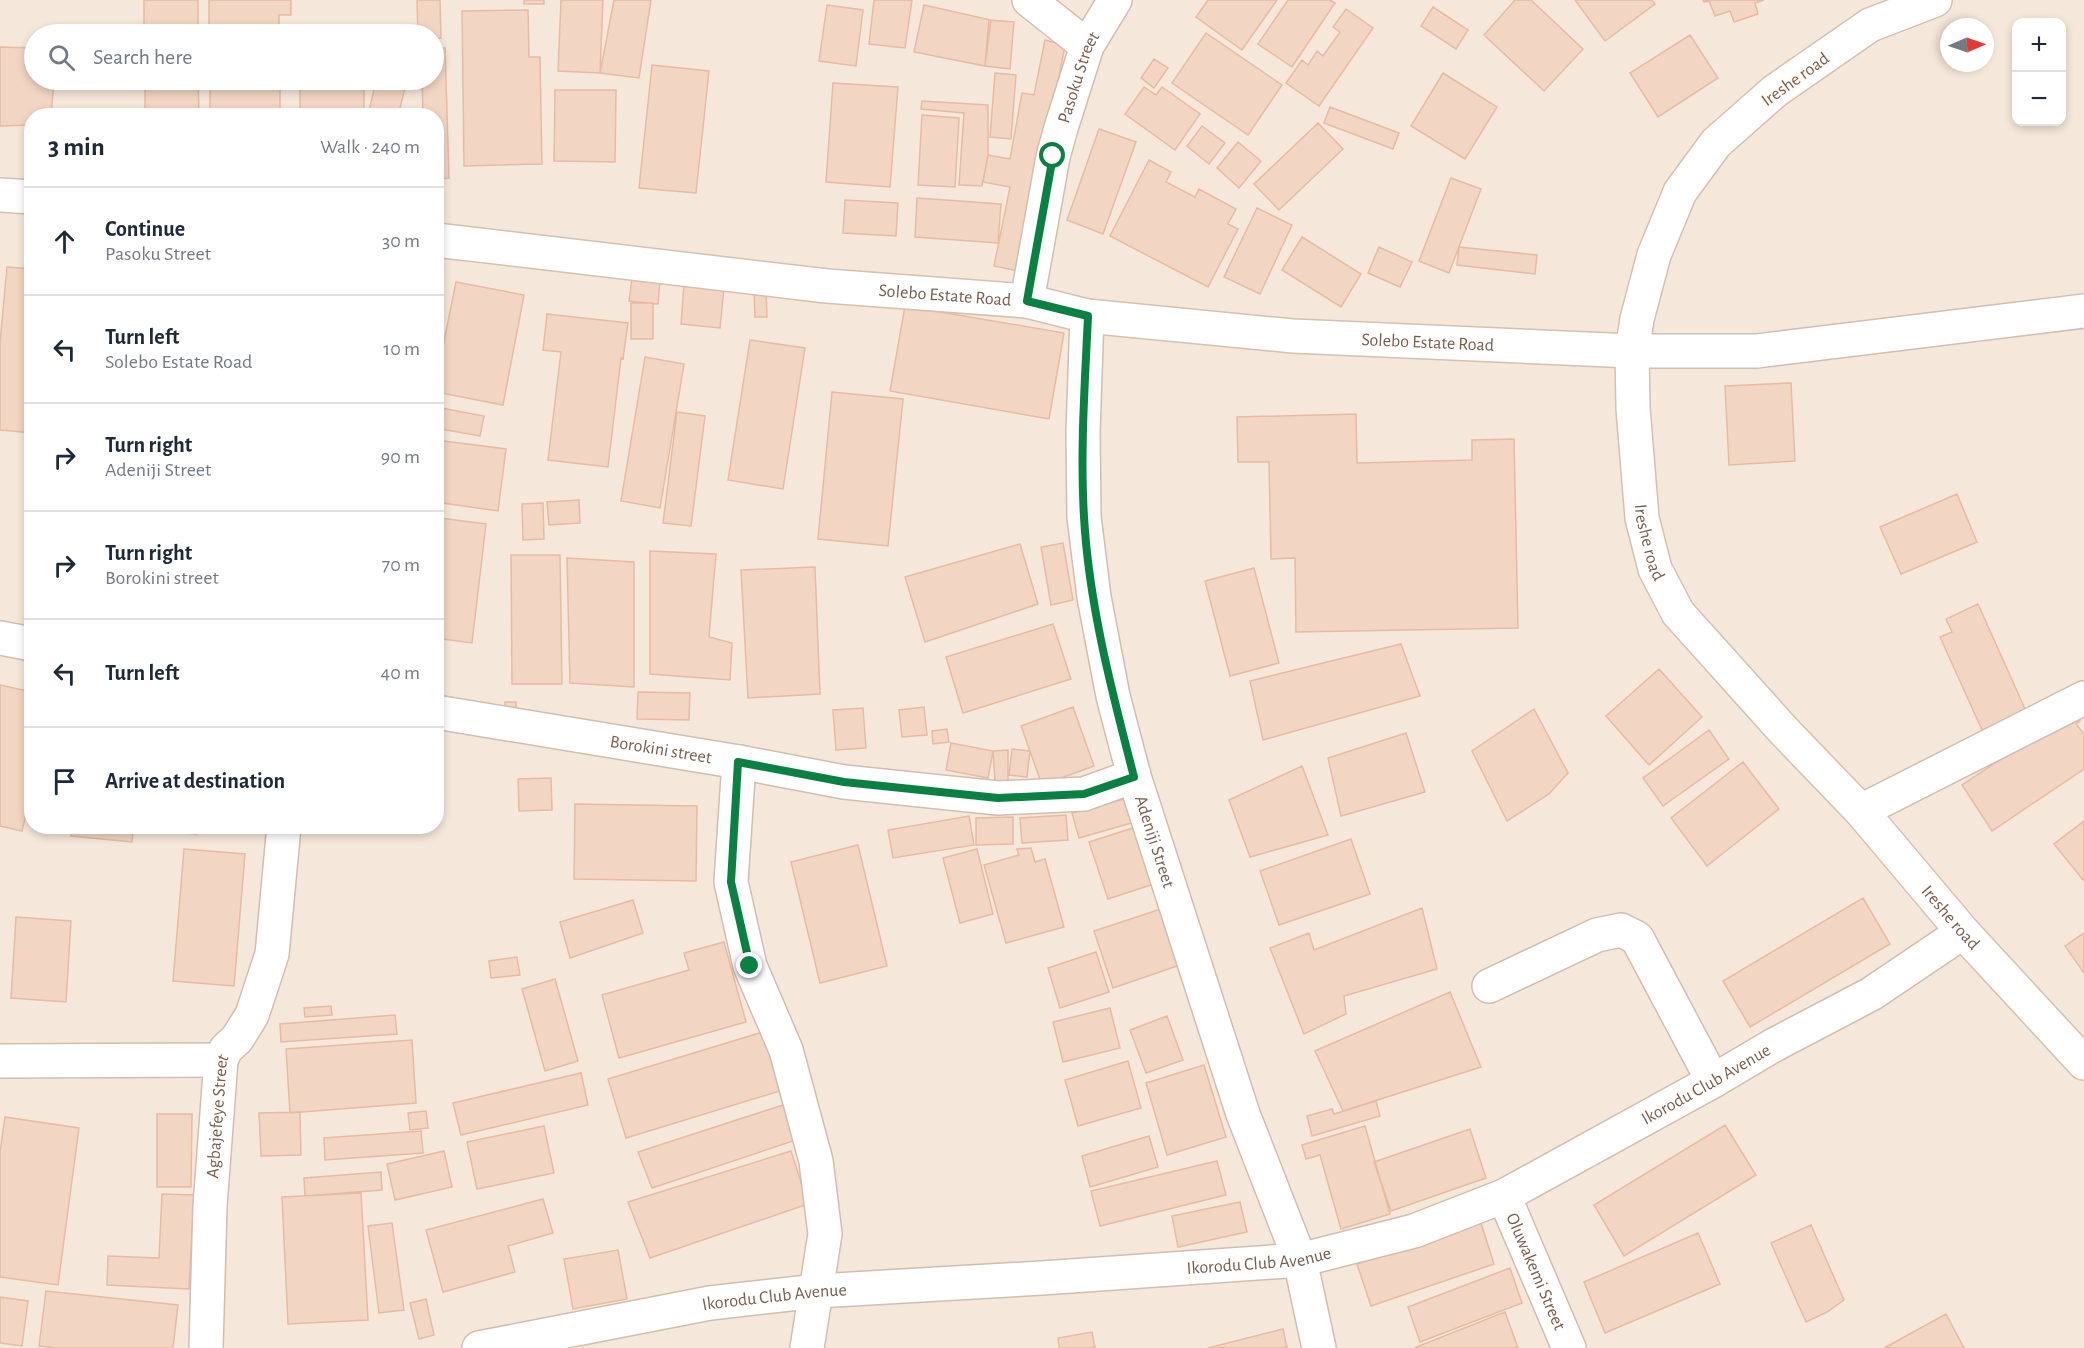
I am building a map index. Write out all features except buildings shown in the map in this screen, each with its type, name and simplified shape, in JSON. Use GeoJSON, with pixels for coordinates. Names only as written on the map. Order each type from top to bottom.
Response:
{"type":"FeatureCollection","features":[{"type":"Feature","properties":{"kind":"street"},"geometry":{"type":"LineString","coordinates":[[1029,0],[1087,46]]}},
{"type":"Feature","properties":{"kind":"street","name":"Pasoku Street"},"geometry":{"type":"LineString","coordinates":[[1027,301],[1053,156],[1087,46],[1115,0]]}},
{"type":"Feature","properties":{"kind":"street","name":"Ireshe road"},"geometry":{"type":"LineString","coordinates":[[1935,0],[1870,25],[1775,91],[1716,143],[1680,192],[1654,255],[1637,319],[1632,351],[1633,408],[1642,518],[1655,569],[1678,613],[1861,811],[1963,932],[2084,1063]]}},
{"type":"Feature","properties":{"kind":"street"},"geometry":{"type":"LineString","coordinates":[[0,195],[24,196]]}},
{"type":"Feature","properties":{"kind":"street","name":"Solebo Estate Road"},"geometry":{"type":"LineString","coordinates":[[444,241],[827,285],[1027,301],[1088,316],[1293,336],[1632,351],[1757,351],[2084,311]]}},
{"type":"Feature","properties":{"kind":"street","name":"Adeniji Street"},"geometry":{"type":"LineString","coordinates":[[1088,316],[1083,432],[1084,517],[1094,597],[1113,696],[1134,777],[1243,1114],[1300,1260],[1319,1348]]}},
{"type":"Feature","properties":{"kind":"street"},"geometry":{"type":"LineString","coordinates":[[0,638],[24,642]]}},
{"type":"Feature","properties":{"kind":"street"},"geometry":{"type":"LineString","coordinates":[[1861,811],[2084,698]]}},
{"type":"Feature","properties":{"kind":"street","name":"Borokini street"},"geometry":{"type":"LineString","coordinates":[[444,713],[844,782],[998,798],[1084,794],[1134,777]]}},
{"type":"Feature","properties":{"kind":"street"},"geometry":{"type":"LineString","coordinates":[[738,762],[731,882],[750,966],[786,1050],[816,1161],[825,1234],[807,1348]]}},
{"type":"Feature","properties":{"kind":"street","name":"Agbajefeye Street"},"geometry":{"type":"LineString","coordinates":[[206,1348],[210,1206],[221,1060],[226,1049],[237,1039],[252,1016],[272,954],[283,834]]}},
{"type":"Feature","properties":{"kind":"street"},"geometry":{"type":"LineString","coordinates":[[1489,986],[1597,935],[1621,930],[1636,938],[1713,1081]]}},
{"type":"Feature","properties":{"kind":"street","name":"Ikorodu Club Avenue"},"geometry":{"type":"LineString","coordinates":[[479,1348],[710,1302],[817,1291],[1300,1260],[1414,1231],[1504,1196],[1870,994],[1963,932]]}},
{"type":"Feature","properties":{"kind":"street"},"geometry":{"type":"LineString","coordinates":[[0,1061],[221,1060]]}},
{"type":"Feature","properties":{"kind":"street","name":"Oluwakemi Street"},"geometry":{"type":"LineString","coordinates":[[1504,1196],[1569,1348]]}},
{"type":"Feature","properties":{"kind":"shaded area"},"geometry":{"type":"Polygon","coordinates":[[[0,0],[2084,0],[2084,1348],[0,1348],[0,0]]]}},
{"type":"Feature","properties":{"kind":"route"},"geometry":{"type":"LineString","coordinates":[[750,966],[731,882],[738,762],[844,782],[998,798],[1084,794],[1134,777],[1113,696],[1094,597],[1084,517],[1083,432],[1088,316],[1027,301],[1053,156]]}}]}
